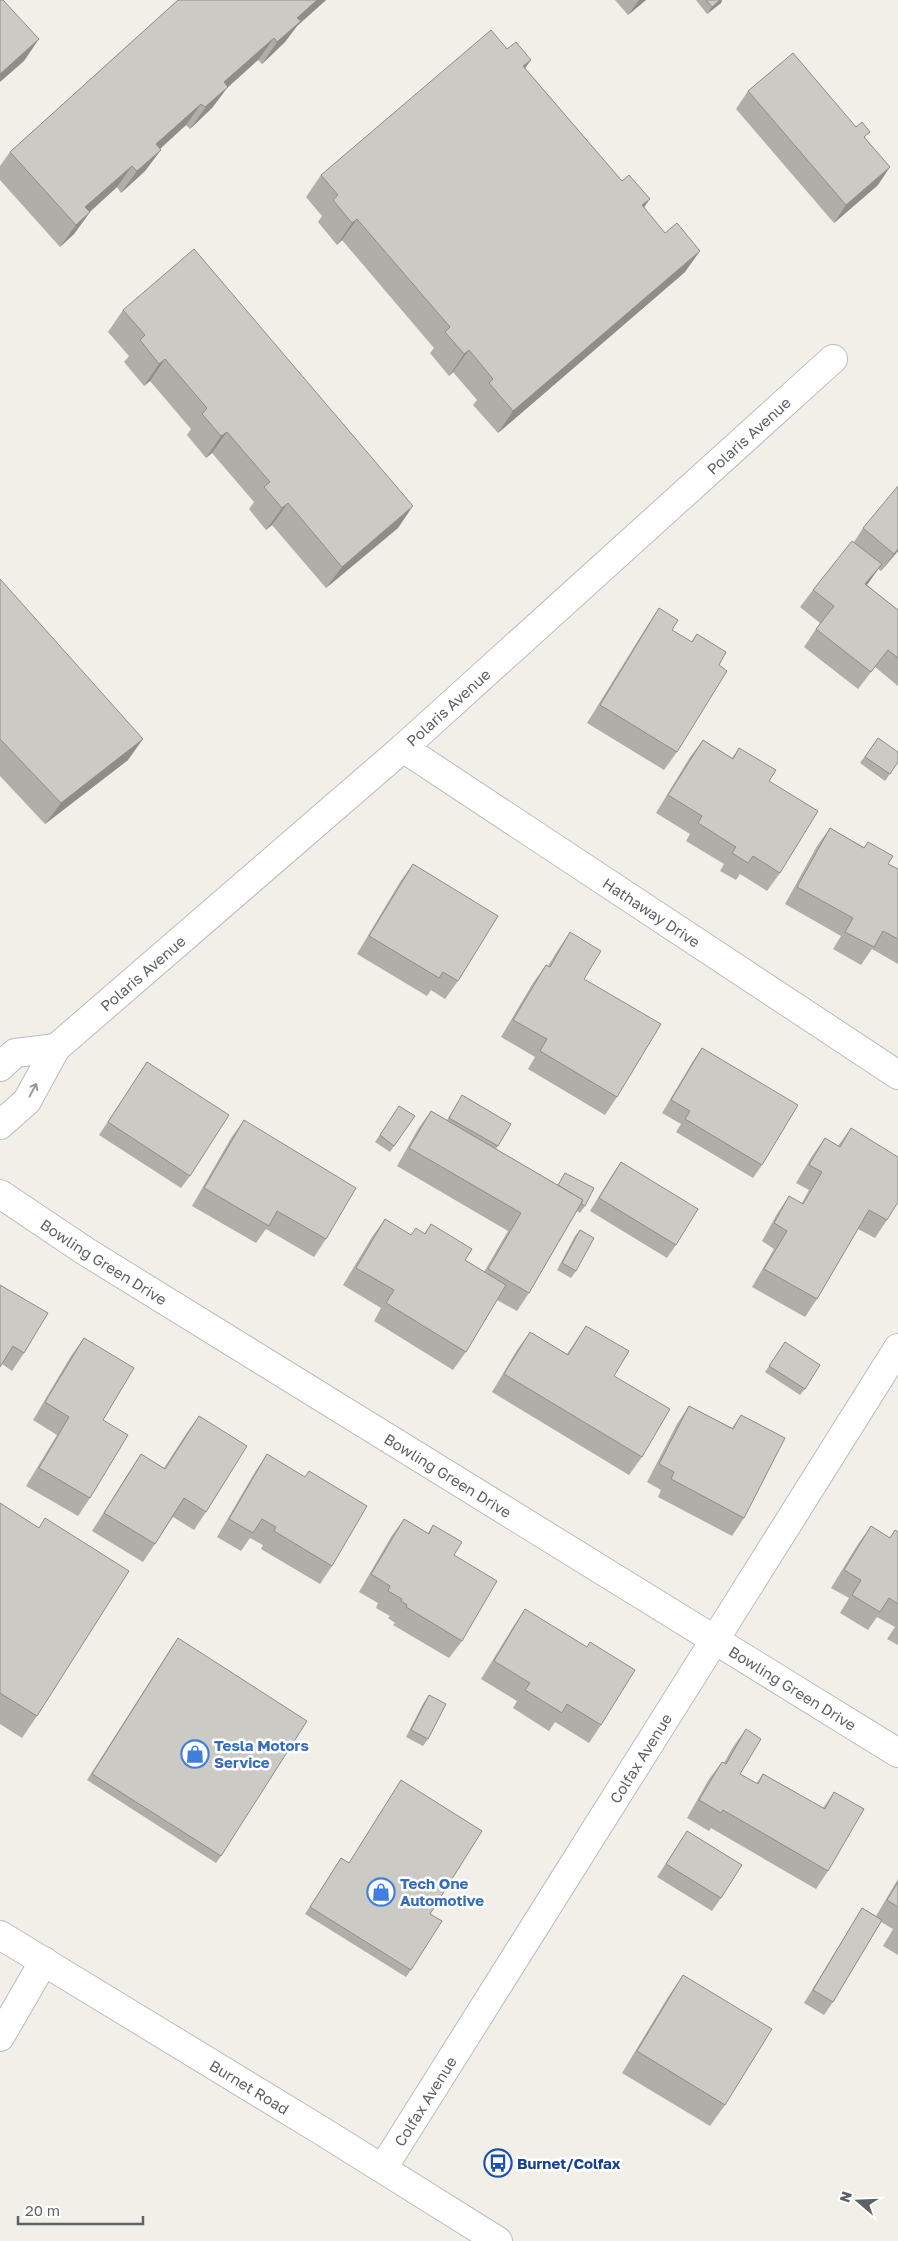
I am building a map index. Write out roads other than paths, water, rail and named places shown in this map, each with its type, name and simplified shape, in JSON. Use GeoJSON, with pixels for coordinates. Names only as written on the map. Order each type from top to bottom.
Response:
{"type":"FeatureCollection","features":[{"type":"Feature","properties":{"kind":"street","name":"Polaris Avenue"},"geometry":{"type":"LineString","coordinates":[[0,1125],[27,1101],[56,1048],[404,748],[833,360]]}},
{"type":"Feature","properties":{"kind":"street","name":"Hathaway Drive"},"geometry":{"type":"LineString","coordinates":[[404,748],[898,1076]]}},
{"type":"Feature","properties":{"kind":"street"},"geometry":{"type":"LineString","coordinates":[[0,1067],[15,1053],[56,1048]]}},
{"type":"Feature","properties":{"kind":"street","name":"Bowling Green Drive"},"geometry":{"type":"LineString","coordinates":[[0,1194],[85,1251],[898,1753]]}},
{"type":"Feature","properties":{"kind":"street","name":"Colfax Avenue"},"geometry":{"type":"LineString","coordinates":[[383,2168],[714,1638],[898,1348]]}},
{"type":"Feature","properties":{"kind":"street","name":"Burnet Road"},"geometry":{"type":"LineString","coordinates":[[0,1935],[383,2168],[498,2241]]}},
{"type":"Feature","properties":{"kind":"street"},"geometry":{"type":"LineString","coordinates":[[0,2037],[44,1962]]}},
{"type":"Feature","properties":{"kind":"place","name":"Tesla Motors Service"},"geometry":{"type":"Point","coordinates":[195,1754]}},
{"type":"Feature","properties":{"kind":"place","name":"Tech One Automotive"},"geometry":{"type":"Point","coordinates":[381,1892]}},
{"type":"Feature","properties":{"kind":"place","name":"Burnet/Colfax"},"geometry":{"type":"Point","coordinates":[498,2163]}}]}
